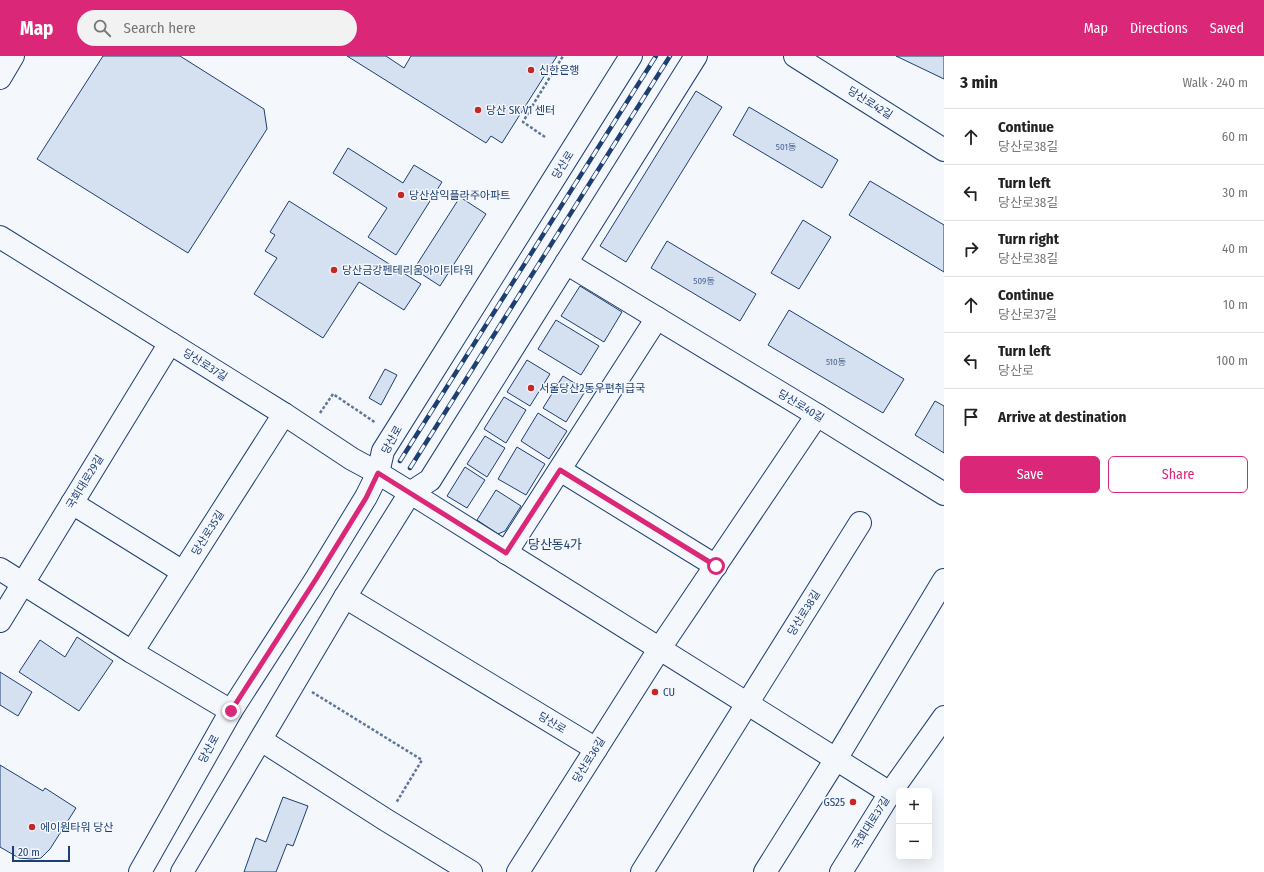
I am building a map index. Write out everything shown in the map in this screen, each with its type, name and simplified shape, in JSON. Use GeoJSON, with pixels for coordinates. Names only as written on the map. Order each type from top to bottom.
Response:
{"type":"FeatureCollection","features":[{"type":"Feature","properties":{"kind":"street"},"geometry":{"type":"LineString","coordinates":[[0,78],[13,56]]}},
{"type":"Feature","properties":{"kind":"street","name":"당산로"},"geometry":{"type":"LineString","coordinates":[[140,872],[231,711],[366,498],[378,473],[383,451],[632,56]]}},
{"type":"Feature","properties":{"kind":"street"},"geometry":{"type":"LineString","coordinates":[[182,872],[340,605],[410,493],[430,480],[696,56]]}},
{"type":"Feature","properties":{"kind":"street","name":"당산로42길"},"geometry":{"type":"LineString","coordinates":[[795,56],[944,150]]}},
{"type":"Feature","properties":{"kind":"street","name":"당산로37길"},"geometry":{"type":"LineString","coordinates":[[0,237],[284,414],[352,459],[410,493]]}},
{"type":"Feature","properties":{"kind":"street","name":"당산로40길"},"geometry":{"type":"LineString","coordinates":[[566,263],[944,494]]}},
{"type":"Feature","properties":{"kind":"street"},"geometry":{"type":"LineString","coordinates":[[506,553],[658,318]]}},
{"type":"Feature","properties":{"kind":"street","name":"국회대로29길"},"geometry":{"type":"LineString","coordinates":[[0,621],[170,343]]}},
{"type":"Feature","properties":{"kind":"street","name":"당산로35길"},"geometry":{"type":"LineString","coordinates":[[132,652],[284,414]]}},
{"type":"Feature","properties":{"kind":"street"},"geometry":{"type":"LineString","coordinates":[[660,648],[817,415]]}},
{"type":"Feature","properties":{"kind":"street"},"geometry":{"type":"LineString","coordinates":[[560,470],[716,566]]}},
{"type":"Feature","properties":{"kind":"street"},"geometry":{"type":"LineString","coordinates":[[410,493],[890,793]]}},
{"type":"Feature","properties":{"kind":"street"},"geometry":{"type":"LineString","coordinates":[[72,503],[183,572]]}},
{"type":"Feature","properties":{"kind":"street","name":"당산로38길"},"geometry":{"type":"LineString","coordinates":[[747,703],[860,523]]}},
{"type":"Feature","properties":{"kind":"street"},"geometry":{"type":"LineString","coordinates":[[321,571],[332,560],[342,557],[348,563],[348,578],[340,605]]}},
{"type":"Feature","properties":{"kind":"street"},"geometry":{"type":"LineString","coordinates":[[0,569],[132,652],[231,711]]}},
{"type":"Feature","properties":{"kind":"street"},"geometry":{"type":"LineString","coordinates":[[765,872],[836,759],[944,580]]}},
{"type":"Feature","properties":{"kind":"street","name":"당산로"},"geometry":{"type":"LineString","coordinates":[[340,605],[596,749]]}},
{"type":"Feature","properties":{"kind":"street","name":"당산로36길"},"geometry":{"type":"LineString","coordinates":[[518,872],[660,648]]}},
{"type":"Feature","properties":{"kind":"street"},"geometry":{"type":"LineString","coordinates":[[642,872],[747,703]]}},
{"type":"Feature","properties":{"kind":"street","name":"국회대로37길"},"geometry":{"type":"LineString","coordinates":[[842,872],[890,793],[944,717]]}},
{"type":"Feature","properties":{"kind":"street"},"geometry":{"type":"LineString","coordinates":[[261,740],[386,820],[471,872]]}},
{"type":"Feature","properties":{"kind":"path"},"geometry":{"type":"LineString","coordinates":[[545,137],[523,122],[563,56]]}},
{"type":"Feature","properties":{"kind":"path"},"geometry":{"type":"LineString","coordinates":[[333,394],[376,423]]}},
{"type":"Feature","properties":{"kind":"path"},"geometry":{"type":"LineString","coordinates":[[312,692],[422,760],[386,820]]}},
{"type":"Feature","properties":{"kind":"building"},"geometry":{"type":"Polygon","coordinates":[[[103,56],[180,56],[264,109],[267,129],[188,253],[37,159],[103,56]]]}},
{"type":"Feature","properties":{"kind":"building","name":"당산 SK V1 센터"},"geometry":{"type":"Polygon","coordinates":[[[347,56],[386,56],[404,68],[411,56],[557,56],[502,143],[491,136],[486,143],[347,56]]]}},
{"type":"Feature","properties":{"kind":"building"},"geometry":{"type":"Polygon","coordinates":[[[896,56],[944,56],[944,79],[896,56]]]}},
{"type":"Feature","properties":{"kind":"building"},"geometry":{"type":"Polygon","coordinates":[[[696,91],[722,107],[626,262],[600,246],[696,91]]]}},
{"type":"Feature","properties":{"kind":"building"},"geometry":{"type":"Polygon","coordinates":[[[749,107],[838,160],[822,188],[733,135],[749,107]]]}},
{"type":"Feature","properties":{"kind":"building","name":"당산삼익플라주아파트"},"geometry":{"type":"Polygon","coordinates":[[[348,148],[403,183],[414,165],[442,182],[396,255],[368,237],[387,208],[333,173],[348,148]]]}},
{"type":"Feature","properties":{"kind":"building"},"geometry":{"type":"Polygon","coordinates":[[[870,181],[944,225],[944,272],[849,215],[870,181]]]}},
{"type":"Feature","properties":{"kind":"building"},"geometry":{"type":"Polygon","coordinates":[[[460,197],[486,214],[440,286],[414,269],[460,197]]]}},
{"type":"Feature","properties":{"kind":"building","name":"당산금강펜테리움아이티타워"},"geometry":{"type":"Polygon","coordinates":[[[289,201],[421,284],[404,310],[359,282],[323,338],[254,294],[277,258],[265,251],[275,235],[270,232],[289,201]]]}},
{"type":"Feature","properties":{"kind":"building"},"geometry":{"type":"Polygon","coordinates":[[[803,220],[831,237],[799,289],[771,273],[803,220]]]}},
{"type":"Feature","properties":{"kind":"building"},"geometry":{"type":"Polygon","coordinates":[[[667,241],[756,294],[740,321],[651,268],[667,241]]]}},
{"type":"Feature","properties":{"kind":"building"},"geometry":{"type":"Polygon","coordinates":[[[580,286],[622,312],[604,342],[561,316],[580,286]]]}},
{"type":"Feature","properties":{"kind":"building"},"geometry":{"type":"Polygon","coordinates":[[[789,310],[904,379],[883,413],[768,345],[789,310]]]}},
{"type":"Feature","properties":{"kind":"building"},"geometry":{"type":"Polygon","coordinates":[[[556,320],[599,346],[581,375],[538,349],[556,320]]]}},
{"type":"Feature","properties":{"kind":"building"},"geometry":{"type":"Polygon","coordinates":[[[527,360],[550,374],[530,406],[507,392],[527,360]]]}},
{"type":"Feature","properties":{"kind":"building"},"geometry":{"type":"Polygon","coordinates":[[[385,369],[397,375],[381,405],[369,398],[385,369]]]}},
{"type":"Feature","properties":{"kind":"building"},"geometry":{"type":"Polygon","coordinates":[[[563,376],[586,390],[566,422],[543,408],[563,376]]]}},
{"type":"Feature","properties":{"kind":"building"},"geometry":{"type":"Polygon","coordinates":[[[504,397],[526,410],[506,443],[484,429],[504,397]]]}},
{"type":"Feature","properties":{"kind":"building"},"geometry":{"type":"Polygon","coordinates":[[[935,401],[944,406],[944,453],[915,435],[935,401]]]}},
{"type":"Feature","properties":{"kind":"building"},"geometry":{"type":"Polygon","coordinates":[[[538,413],[567,431],[549,459],[521,441],[538,413]]]}},
{"type":"Feature","properties":{"kind":"building"},"geometry":{"type":"Polygon","coordinates":[[[485,436],[505,448],[487,477],[467,464],[485,436]]]}},
{"type":"Feature","properties":{"kind":"building"},"geometry":{"type":"Polygon","coordinates":[[[517,447],[545,464],[526,495],[498,479],[517,447]]]}},
{"type":"Feature","properties":{"kind":"building"},"geometry":{"type":"Polygon","coordinates":[[[465,467],[485,480],[467,508],[447,496],[465,467]]]}},
{"type":"Feature","properties":{"kind":"building"},"geometry":{"type":"Polygon","coordinates":[[[496,490],[521,506],[505,531],[498,534],[477,520],[496,490]]]}},
{"type":"Feature","properties":{"kind":"building"},"geometry":{"type":"Polygon","coordinates":[[[77,637],[113,661],[79,711],[19,672],[40,640],[65,657],[77,637]]]}},
{"type":"Feature","properties":{"kind":"building"},"geometry":{"type":"Polygon","coordinates":[[[0,672],[32,692],[18,716],[0,705],[0,672]]]}},
{"type":"Feature","properties":{"kind":"building","name":"에이원타워 당산"},"geometry":{"type":"Polygon","coordinates":[[[0,765],[43,791],[45,788],[76,808],[50,849],[41,858],[19,858],[0,847],[0,765]]]}},
{"type":"Feature","properties":{"kind":"building"},"geometry":{"type":"Polygon","coordinates":[[[283,797],[308,806],[293,846],[287,844],[276,872],[244,872],[256,838],[266,842],[283,797]]]}},
{"type":"Feature","properties":{"kind":"railway"},"geometry":{"type":"LineString","coordinates":[[400,461],[656,56]]}},
{"type":"Feature","properties":{"kind":"railway"},"geometry":{"type":"LineString","coordinates":[[410,468],[670,56]]}},
{"type":"Feature","properties":{"kind":"place","name":"신한은행"},"geometry":{"type":"Point","coordinates":[531,70]}},
{"type":"Feature","properties":{"kind":"place","name":"당산 SK V1 센터"},"geometry":{"type":"Point","coordinates":[478,110]}},
{"type":"Feature","properties":{"kind":"place","name":"당산삼익플라주아파트"},"geometry":{"type":"Point","coordinates":[401,195]}},
{"type":"Feature","properties":{"kind":"place","name":"당산금강펜테리움아이티타워"},"geometry":{"type":"Point","coordinates":[334,270]}},
{"type":"Feature","properties":{"kind":"place","name":"서울당산2동우편취급국"},"geometry":{"type":"Point","coordinates":[531,388]}},
{"type":"Feature","properties":{"kind":"place","name":"CU"},"geometry":{"type":"Point","coordinates":[655,692]}},
{"type":"Feature","properties":{"kind":"place","name":"GS25"},"geometry":{"type":"Point","coordinates":[853,802]}},
{"type":"Feature","properties":{"kind":"place","name":"에이원타워 당산"},"geometry":{"type":"Point","coordinates":[32,827]}},
{"type":"Feature","properties":{"kind":"district","name":"당산동4가"},"geometry":{"type":"Point","coordinates":[555,544]}},
{"type":"Feature","properties":{"kind":"route"},"geometry":{"type":"LineString","coordinates":[[231,711],[370,492],[378,473],[506,553],[560,470],[716,566]]}}]}
